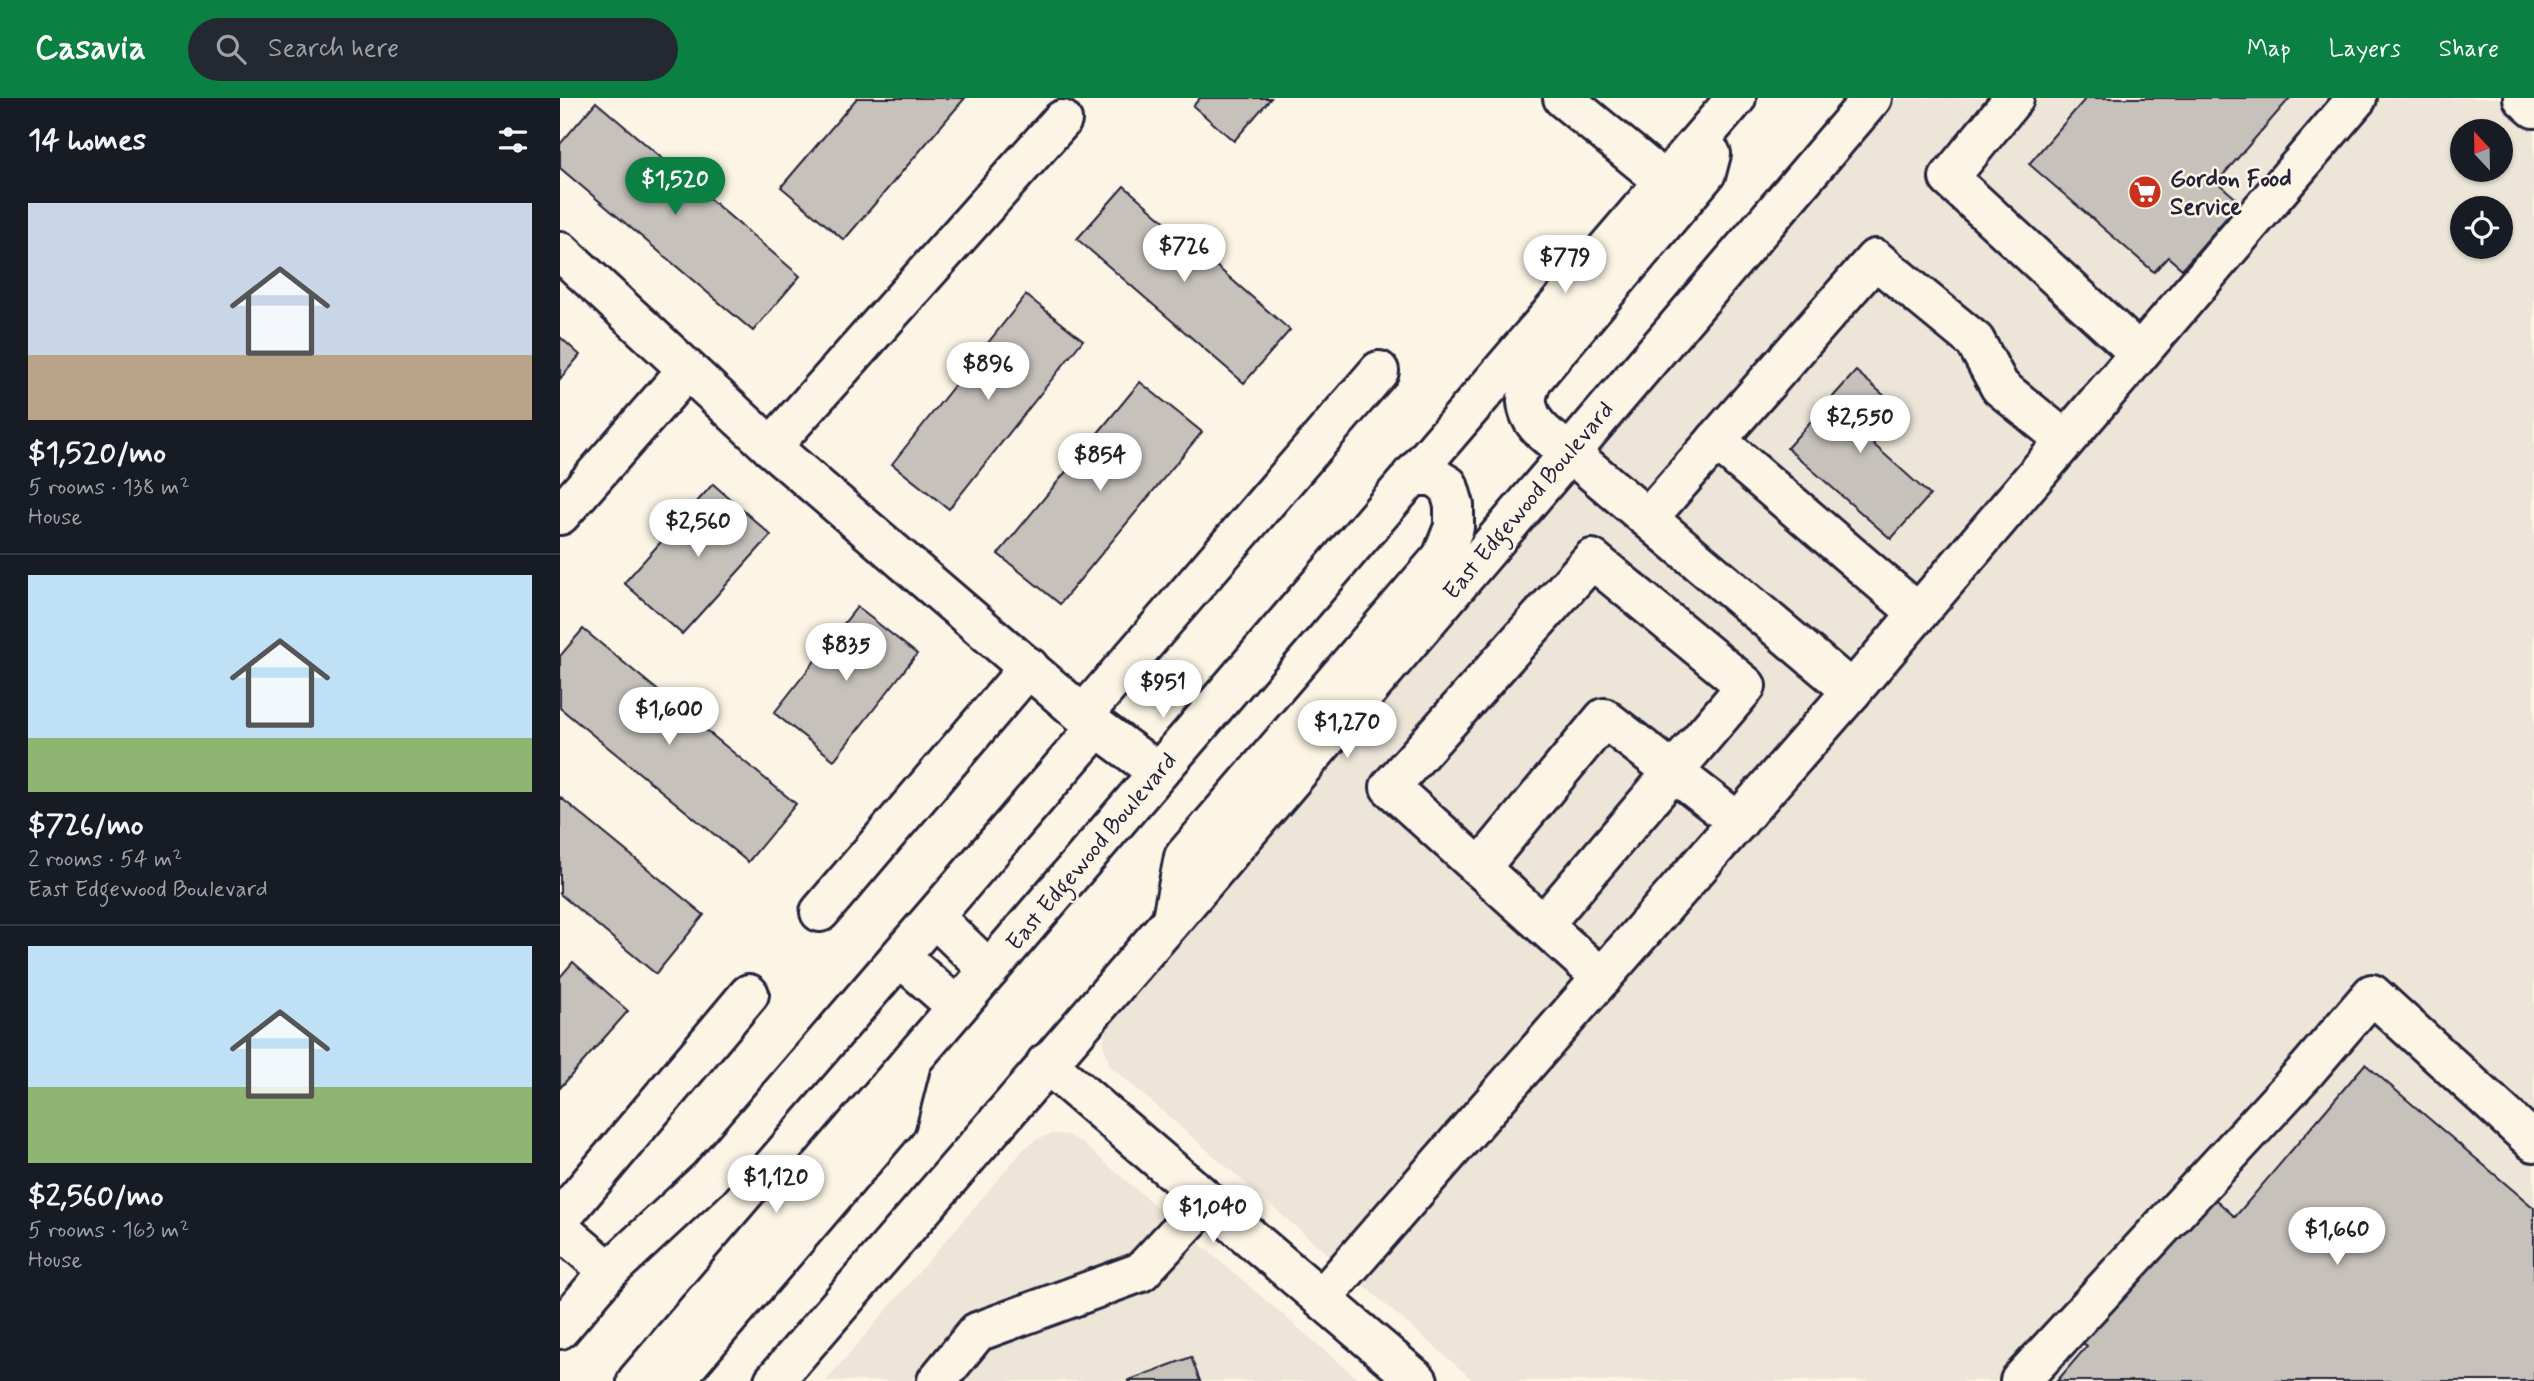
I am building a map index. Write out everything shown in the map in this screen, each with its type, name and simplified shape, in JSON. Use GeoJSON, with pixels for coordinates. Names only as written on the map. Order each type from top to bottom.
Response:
{"type":"FeatureCollection","features":[{"type":"Feature","properties":{"kind":"street"},"geometry":{"type":"LineString","coordinates":[[1563,98],[1664,181]]}},
{"type":"Feature","properties":{"kind":"street","name":"East Edgewood Boulevard"},"geometry":{"type":"LineString","coordinates":[[774,1381],[1172,920],[1872,98]]}},
{"type":"Feature","properties":{"kind":"street"},"geometry":{"type":"LineString","coordinates":[[2014,98],[1949,178],[2139,354]]}},
{"type":"Feature","properties":{"kind":"street"},"geometry":{"type":"LineString","coordinates":[[1322,1298],[1852,691],[2357,98]]}},
{"type":"Feature","properties":{"kind":"street"},"geometry":{"type":"LineString","coordinates":[[2523,98],[2534,108]]}},
{"type":"Feature","properties":{"kind":"street"},"geometry":{"type":"LineString","coordinates":[[1727,108],[1706,173],[1532,380],[1526,400],[1532,417],[1543,434],[1569,452],[1852,691]]}},
{"type":"Feature","properties":{"kind":"street","name":"East Edgewood Boulevard"},"geometry":{"type":"LineString","coordinates":[[637,1381],[1727,108]]}},
{"type":"Feature","properties":{"kind":"street"},"geometry":{"type":"LineString","coordinates":[[771,447],[1062,120]]}},
{"type":"Feature","properties":{"kind":"street"},"geometry":{"type":"LineString","coordinates":[[560,251],[771,447],[1090,721],[1158,772]]}},
{"type":"Feature","properties":{"kind":"street"},"geometry":{"type":"LineString","coordinates":[[1648,518],[1875,260],[1975,341],[2000,387],[2065,440]]}},
{"type":"Feature","properties":{"kind":"street"},"geometry":{"type":"LineString","coordinates":[[560,515],[687,370]]}},
{"type":"Feature","properties":{"kind":"street"},"geometry":{"type":"LineString","coordinates":[[560,1329],[609,1271],[709,1178],[901,958],[1090,721],[1379,371]]}},
{"type":"Feature","properties":{"kind":"street"},"geometry":{"type":"LineString","coordinates":[[1716,440],[1918,614]]}},
{"type":"Feature","properties":{"kind":"street"},"geometry":{"type":"LineString","coordinates":[[1172,920],[1184,857],[1442,557],[1454,527],[1454,505],[1448,485],[1433,476],[1411,476]]}},
{"type":"Feature","properties":{"kind":"street"},"geometry":{"type":"LineString","coordinates":[[1543,925],[1746,686],[1592,559],[1390,787],[1543,925],[1602,978]]}},
{"type":"Feature","properties":{"kind":"street"},"geometry":{"type":"LineString","coordinates":[[820,912],[1029,667]]}},
{"type":"Feature","properties":{"kind":"street"},"geometry":{"type":"LineString","coordinates":[[1480,868],[1604,718],[1738,822]]}},
{"type":"Feature","properties":{"kind":"street"},"geometry":{"type":"LineString","coordinates":[[935,918],[989,970]]}},
{"type":"Feature","properties":{"kind":"street"},"geometry":{"type":"LineString","coordinates":[[901,958],[957,1007]]}},
{"type":"Feature","properties":{"kind":"street"},"geometry":{"type":"LineString","coordinates":[[560,1219],[749,994]]}},
{"type":"Feature","properties":{"kind":"street"},"geometry":{"type":"LineString","coordinates":[[2020,1381],[2307,1070],[2372,994],[2534,1142]]}},
{"type":"Feature","properties":{"kind":"street"},"geometry":{"type":"LineString","coordinates":[[674,1381],[896,1122],[912,1058]]}},
{"type":"Feature","properties":{"kind":"street"},"geometry":{"type":"LineString","coordinates":[[1046,1063],[1322,1298],[1407,1377]]}},
{"type":"Feature","properties":{"kind":"street"},"geometry":{"type":"LineString","coordinates":[[937,1381],[976,1332],[1141,1272],[1208,1201]]}},
{"type":"Feature","properties":{"kind":"street"},"geometry":{"type":"LineString","coordinates":[[560,1229],[609,1271]]}},
{"type":"Feature","properties":{"kind":"shaded area"},"geometry":{"type":"Polygon","coordinates":[[[1898,98],[2534,98],[2534,1381],[1474,1381],[1110,1066],[1103,1044],[1110,1020],[1898,98]]]}},
{"type":"Feature","properties":{"kind":"shaded area"},"geometry":{"type":"Polygon","coordinates":[[[1052,1134],[1068,1135],[1082,1143],[1360,1381],[826,1381],[1024,1149],[1037,1139],[1052,1134]]]}},
{"type":"Feature","properties":{"kind":"building"},"geometry":{"type":"Polygon","coordinates":[[[857,98],[965,98],[844,240],[781,187],[857,98]]]}},
{"type":"Feature","properties":{"kind":"building"},"geometry":{"type":"Polygon","coordinates":[[[1200,98],[1271,98],[1234,141],[1193,106],[1200,98]]]}},
{"type":"Feature","properties":{"kind":"building","name":"Gordon Food Service"},"geometry":{"type":"Polygon","coordinates":[[[2086,98],[2290,98],[2217,182],[2240,202],[2182,269],[2168,257],[2154,272],[2029,164],[2086,98]]]}},
{"type":"Feature","properties":{"kind":"building"},"geometry":{"type":"Polygon","coordinates":[[[596,102],[800,276],[753,331],[560,168],[560,144],[596,102]]]}},
{"type":"Feature","properties":{"kind":"building"},"geometry":{"type":"Polygon","coordinates":[[[1124,186],[1290,330],[1244,383],[1077,239],[1124,186]]]}},
{"type":"Feature","properties":{"kind":"building"},"geometry":{"type":"Polygon","coordinates":[[[1026,295],[1083,340],[949,509],[892,464],[1026,295]]]}},
{"type":"Feature","properties":{"kind":"building"},"geometry":{"type":"Polygon","coordinates":[[[560,337],[580,355],[560,379],[560,337]]]}},
{"type":"Feature","properties":{"kind":"building"},"geometry":{"type":"Polygon","coordinates":[[[1856,371],[1902,411],[1873,444],[1930,495],[1891,539],[1787,448],[1856,371]]]}},
{"type":"Feature","properties":{"kind":"building"},"geometry":{"type":"Polygon","coordinates":[[[1140,382],[1202,432],[1060,604],[998,554],[1140,382]]]}},
{"type":"Feature","properties":{"kind":"building"},"geometry":{"type":"Polygon","coordinates":[[[713,484],[771,535],[682,634],[624,583],[713,484]]]}},
{"type":"Feature","properties":{"kind":"building"},"geometry":{"type":"Polygon","coordinates":[[[857,607],[917,654],[834,760],[774,713],[857,607]]]}},
{"type":"Feature","properties":{"kind":"building"},"geometry":{"type":"Polygon","coordinates":[[[583,629],[796,804],[748,862],[560,708],[560,656],[583,629]]]}},
{"type":"Feature","properties":{"kind":"building"},"geometry":{"type":"Polygon","coordinates":[[[560,797],[704,915],[656,974],[560,894],[560,797]]]}},
{"type":"Feature","properties":{"kind":"building"},"geometry":{"type":"Polygon","coordinates":[[[573,962],[628,1011],[560,1088],[560,977],[573,962]]]}},
{"type":"Feature","properties":{"kind":"building"},"geometry":{"type":"Polygon","coordinates":[[[2365,1064],[2534,1208],[2534,1381],[2057,1381],[2087,1346],[2078,1339],[2205,1190],[2235,1217],[2365,1064]]]}},
{"type":"Feature","properties":{"kind":"building"},"geometry":{"type":"Polygon","coordinates":[[[1191,1357],[1200,1381],[1127,1381],[1191,1357]]]}},
{"type":"Feature","properties":{"kind":"place","name":"Gordon Food Service"},"geometry":{"type":"Point","coordinates":[2145,192]}}]}
